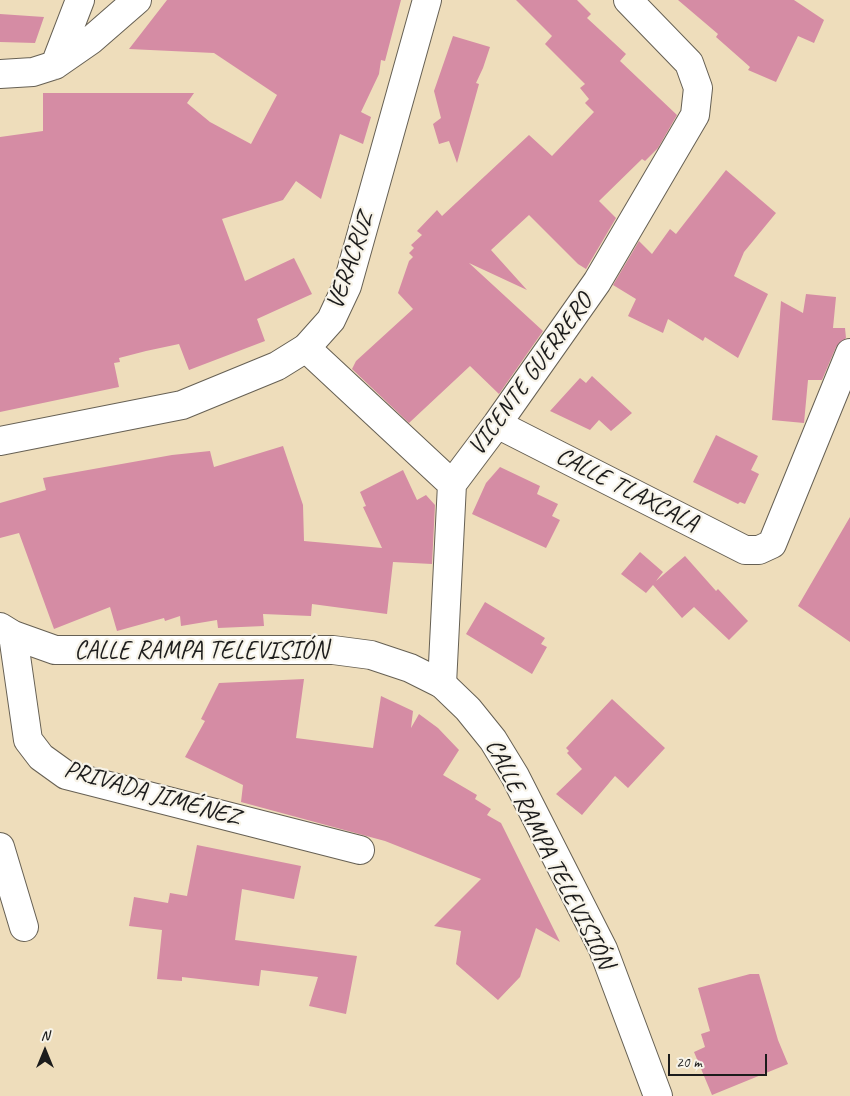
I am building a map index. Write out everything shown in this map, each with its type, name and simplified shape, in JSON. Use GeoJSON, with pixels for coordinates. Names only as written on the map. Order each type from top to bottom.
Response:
{"type":"FeatureCollection","features":[{"type":"Feature","properties":{"kind":"street"},"geometry":{"type":"LineString","coordinates":[[55,65],[80,0]]}},
{"type":"Feature","properties":{"kind":"street"},"geometry":{"type":"LineString","coordinates":[[0,74],[33,72],[55,65],[91,40],[136,0]]}},
{"type":"Feature","properties":{"kind":"street","name":"VERACRUZ"},"geometry":{"type":"LineString","coordinates":[[0,441],[182,405],[277,366],[306,348],[331,320],[347,286],[427,0]]}},
{"type":"Feature","properties":{"kind":"street","name":"VICENTE GUERRERO"},"geometry":{"type":"LineString","coordinates":[[452,484],[497,424],[597,282],[695,116],[698,88],[689,63],[628,0]]}},
{"type":"Feature","properties":{"kind":"street"},"geometry":{"type":"LineString","coordinates":[[306,348],[452,484],[442,684]]}},
{"type":"Feature","properties":{"kind":"street","name":"CALLE TLAXCALA"},"geometry":{"type":"LineString","coordinates":[[497,424],[745,550],[759,550],[772,544],[850,354]]}},
{"type":"Feature","properties":{"kind":"street","name":"CALLE RAMPA TELEVISIÓN"},"geometry":{"type":"LineString","coordinates":[[6,631],[55,650],[333,650],[371,655],[410,668],[442,684],[468,709],[493,740],[515,776],[603,948],[658,1096]]}},
{"type":"Feature","properties":{"kind":"street","name":"PRIVADA JIMÉNEZ"},"geometry":{"type":"LineString","coordinates":[[6,631],[28,740],[41,757],[66,774],[360,850]]}},
{"type":"Feature","properties":{"kind":"street"},"geometry":{"type":"LineString","coordinates":[[0,847],[24,927]]}},
{"type":"Feature","properties":{"kind":"building"},"geometry":{"type":"Polygon","coordinates":[[[167,0],[401,0],[385,61],[381,60],[379,74],[361,112],[371,117],[363,144],[340,134],[321,199],[296,181],[283,200],[222,219],[245,281],[294,258],[312,294],[257,319],[265,341],[189,370],[179,344],[146,351],[119,358],[120,362],[114,363],[119,387],[0,412],[0,137],[43,131],[43,93],[194,93],[187,103],[210,122],[251,144],[277,95],[214,53],[129,49],[167,0]]]}},
{"type":"Feature","properties":{"kind":"building"},"geometry":{"type":"Polygon","coordinates":[[[516,0],[577,0],[591,14],[587,18],[626,54],[620,61],[677,115],[658,148],[645,161],[642,159],[599,201],[616,218],[586,269],[578,264],[529,215],[491,250],[527,290],[469,263],[543,331],[499,394],[470,366],[409,423],[352,369],[356,361],[413,309],[398,293],[409,261],[413,257],[409,253],[414,248],[411,245],[422,235],[417,231],[437,210],[442,216],[529,135],[552,156],[594,112],[585,103],[589,99],[580,88],[585,84],[545,44],[552,36],[516,0]]]}},
{"type":"Feature","properties":{"kind":"building"},"geometry":{"type":"Polygon","coordinates":[[[678,0],[794,0],[824,20],[814,43],[798,36],[776,82],[748,70],[750,67],[716,37],[718,34],[678,0]]]}},
{"type":"Feature","properties":{"kind":"building"},"geometry":{"type":"Polygon","coordinates":[[[0,14],[44,17],[35,43],[0,42],[0,14]]]}},
{"type":"Feature","properties":{"kind":"building"},"geometry":{"type":"Polygon","coordinates":[[[453,36],[490,47],[476,83],[479,84],[457,163],[449,141],[439,144],[433,124],[441,118],[434,91],[453,36]]]}},
{"type":"Feature","properties":{"kind":"building"},"geometry":{"type":"Polygon","coordinates":[[[726,170],[776,213],[744,252],[734,276],[768,294],[738,358],[705,337],[703,341],[668,319],[663,333],[628,316],[636,299],[613,285],[639,241],[652,254],[670,229],[676,234],[726,170]]]}},
{"type":"Feature","properties":{"kind":"building"},"geometry":{"type":"Polygon","coordinates":[[[806,294],[836,297],[833,328],[845,328],[846,338],[836,347],[822,380],[808,380],[804,423],[772,420],[781,301],[803,313],[806,294]]]}},
{"type":"Feature","properties":{"kind":"building"},"geometry":{"type":"Polygon","coordinates":[[[592,376],[632,413],[611,431],[599,420],[590,430],[550,411],[580,378],[586,383],[592,376]]]}},
{"type":"Feature","properties":{"kind":"building"},"geometry":{"type":"Polygon","coordinates":[[[716,435],[758,456],[751,470],[759,474],[745,504],[740,502],[738,504],[693,482],[716,435]]]}},
{"type":"Feature","properties":{"kind":"building"},"geometry":{"type":"Polygon","coordinates":[[[283,446],[303,505],[304,541],[382,548],[363,507],[366,506],[360,492],[403,470],[417,500],[426,495],[435,505],[432,564],[393,562],[387,614],[312,604],[311,616],[263,614],[264,626],[218,628],[217,620],[181,626],[180,616],[165,621],[164,618],[117,631],[110,607],[54,629],[19,533],[0,538],[0,503],[46,490],[43,478],[172,455],[210,451],[214,467],[283,446]]]}},
{"type":"Feature","properties":{"kind":"building"},"geometry":{"type":"Polygon","coordinates":[[[500,467],[540,486],[537,494],[558,504],[552,516],[560,520],[546,548],[472,514],[486,483],[500,467]]]}},
{"type":"Feature","properties":{"kind":"building"},"geometry":{"type":"Polygon","coordinates":[[[850,517],[850,642],[798,606],[850,517]]]}},
{"type":"Feature","properties":{"kind":"building"},"geometry":{"type":"Polygon","coordinates":[[[640,552],[663,572],[656,581],[685,556],[716,591],[718,589],[748,621],[729,640],[694,607],[682,618],[653,585],[646,593],[621,574],[640,552]]]}},
{"type":"Feature","properties":{"kind":"building"},"geometry":{"type":"Polygon","coordinates":[[[485,602],[545,638],[541,644],[547,647],[532,674],[466,634],[485,602]]]}},
{"type":"Feature","properties":{"kind":"building"},"geometry":{"type":"Polygon","coordinates":[[[304,679],[296,738],[373,748],[381,696],[413,711],[411,728],[419,714],[438,728],[459,750],[443,775],[477,795],[475,799],[491,809],[487,815],[501,823],[560,942],[536,928],[520,977],[498,1000],[456,964],[461,931],[434,926],[481,879],[385,841],[241,802],[243,785],[185,757],[205,721],[201,719],[219,683],[304,679]]]}},
{"type":"Feature","properties":{"kind":"building"},"geometry":{"type":"Polygon","coordinates":[[[612,699],[665,748],[628,788],[615,776],[582,815],[556,794],[582,769],[567,753],[569,751],[566,748],[612,699]]]}},
{"type":"Feature","properties":{"kind":"building"},"geometry":{"type":"Polygon","coordinates":[[[197,845],[301,866],[294,899],[242,889],[235,940],[357,956],[346,1014],[309,1006],[318,977],[261,970],[259,986],[182,977],[182,981],[157,979],[162,930],[129,926],[134,897],[168,903],[170,893],[187,896],[197,845]]]}},
{"type":"Feature","properties":{"kind":"building"},"geometry":{"type":"Polygon","coordinates":[[[750,974],[759,974],[778,1040],[788,1064],[712,1095],[694,1052],[705,1047],[701,1034],[710,1031],[698,988],[750,974]]]}}]}
